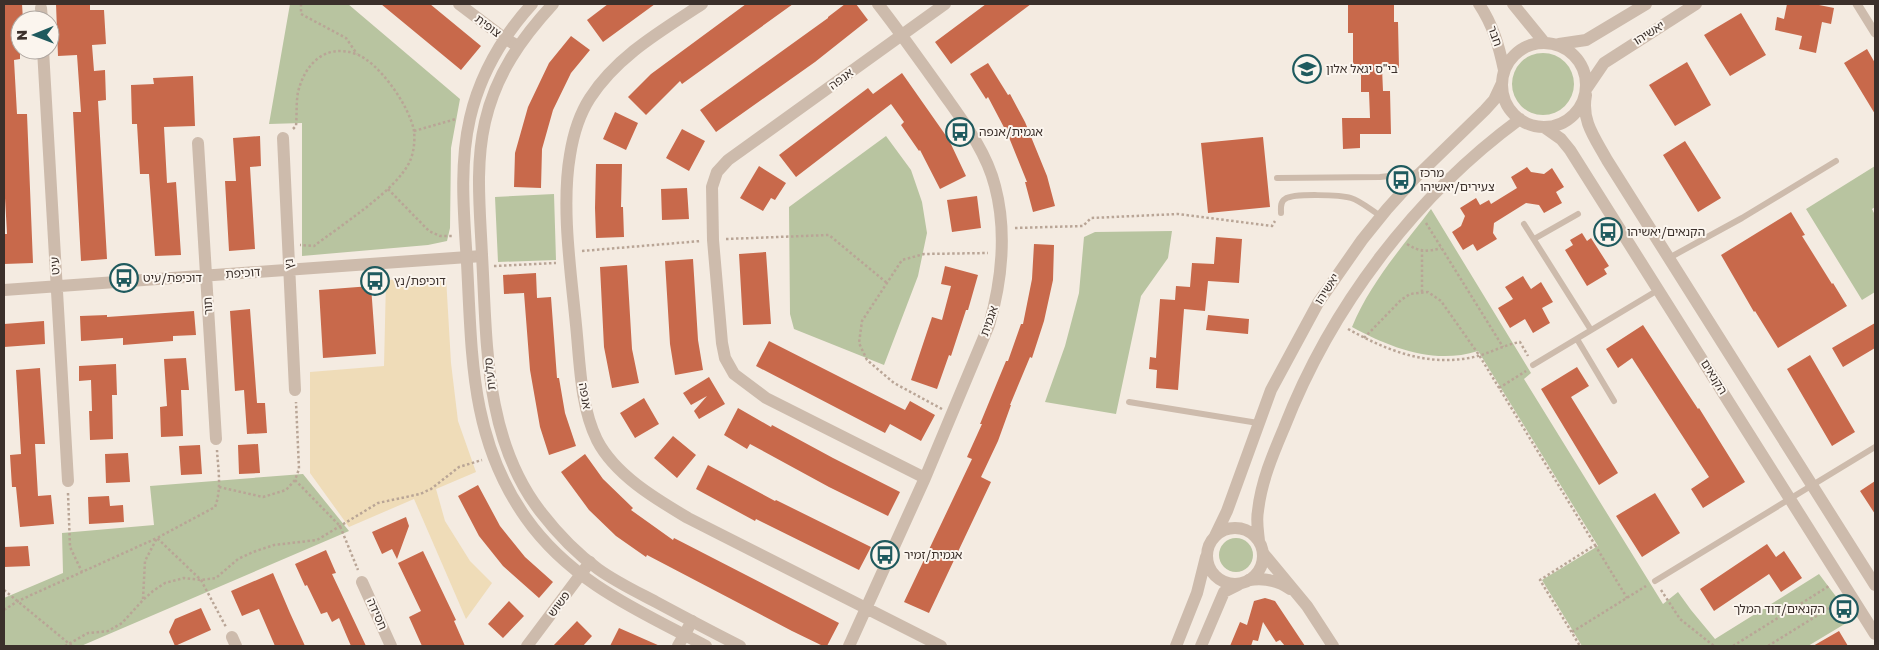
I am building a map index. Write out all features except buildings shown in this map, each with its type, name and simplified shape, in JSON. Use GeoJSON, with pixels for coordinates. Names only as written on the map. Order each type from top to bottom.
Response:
{"type":"FeatureCollection","features":[{"type":"Feature","properties":{"kind":"street","name":"צופית"},"geometry":{"type":"LineString","coordinates":[[459,4],[504,38],[518,46]]}},
{"type":"Feature","properties":{"kind":"street","name":"סלעית"},"geometry":{"type":"LineString","coordinates":[[532,4],[504,38],[486,74],[470,116],[463,161],[466,257],[475,384],[481,422],[493,456],[511,495],[527,519],[547,543],[580,575],[608,594],[681,640],[706,646]]}},
{"type":"Feature","properties":{"kind":"street","name":"סלעית"},"geometry":{"type":"LineString","coordinates":[[553,4],[527,32],[494,95],[486,120],[478,162],[490,376],[497,418],[504,441],[524,487],[539,510],[558,533],[590,562],[616,581],[740,646]]}},
{"type":"Feature","properties":{"kind":"street","name":"אנפה"},"geometry":{"type":"LineString","coordinates":[[702,4],[620,62],[589,100],[576,126],[570,155],[567,189],[570,257],[583,390],[588,418],[598,441],[616,465],[634,484],[658,501],[941,646]]}},
{"type":"Feature","properties":{"kind":"street","name":"אגמית"},"geometry":{"type":"LineString","coordinates":[[849,646],[925,478],[950,413],[989,325],[999,286],[1002,252],[1001,228],[995,186],[988,164],[977,142],[878,4]]}},
{"type":"Feature","properties":{"kind":"street","name":"אנפה"},"geometry":{"type":"LineString","coordinates":[[925,478],[766,398],[734,374],[725,358],[722,343],[713,240],[712,187],[717,172],[728,160],[945,4]]}},
{"type":"Feature","properties":{"kind":"street","name":"חבר"},"geometry":{"type":"LineString","coordinates":[[1479,4],[1496,36],[1503,77]]}},
{"type":"Feature","properties":{"kind":"street"},"geometry":{"type":"LineString","coordinates":[[1513,4],[1544,42]]}},
{"type":"Feature","properties":{"kind":"street"},"geometry":{"type":"LineString","coordinates":[[1558,44],[1572,53],[1583,66],[1586,77],[1586,92],[1579,110],[1567,121],[1544,128],[1527,124],[1506,104],[1503,94],[1503,77],[1511,59],[1520,50],[1531,44],[1544,42],[1558,44],[1574,43],[1586,40],[1646,4]]}},
{"type":"Feature","properties":{"kind":"street","name":"יאשיהו"},"geometry":{"type":"LineString","coordinates":[[1586,92],[1604,63],[1696,4]]}},
{"type":"Feature","properties":{"kind":"street"},"geometry":{"type":"LineString","coordinates":[[1857,4],[1875,33]]}},
{"type":"Feature","properties":{"kind":"street","name":"עיט"},"geometry":{"type":"LineString","coordinates":[[45,60],[68,481]]}},
{"type":"Feature","properties":{"kind":"street","name":"יאשיהו"},"geometry":{"type":"LineString","coordinates":[[1215,536],[1227,511],[1271,390],[1318,303],[1337,274],[1381,216],[1420,173],[1494,100],[1503,77]]}},
{"type":"Feature","properties":{"kind":"street","name":"הקנאים"},"geometry":{"type":"LineString","coordinates":[[1586,92],[1583,108],[1593,135],[1875,585]]}},
{"type":"Feature","properties":{"kind":"street","name":"יאשיהו"},"geometry":{"type":"LineString","coordinates":[[1261,547],[1257,512],[1270,464],[1294,400],[1336,322],[1358,288],[1418,212],[1488,142],[1520,119]]}},
{"type":"Feature","properties":{"kind":"street","name":"הקנאים"},"geometry":{"type":"LineString","coordinates":[[1544,128],[1561,139],[1570,150],[1875,634]]}},
{"type":"Feature","properties":{"kind":"street","name":"נץ"},"geometry":{"type":"LineString","coordinates":[[283,138],[295,390]]}},
{"type":"Feature","properties":{"kind":"street","name":"תור"},"geometry":{"type":"LineString","coordinates":[[198,143],[216,439]]}},
{"type":"Feature","properties":{"kind":"street","name":"דוכיפת"},"geometry":{"type":"LineString","coordinates":[[4,290],[466,257],[483,261]]}},
{"type":"Feature","properties":{"kind":"street"},"geometry":{"type":"LineString","coordinates":[[1176,646],[1197,593],[1210,543],[1215,536],[1230,528],[1238,528],[1253,535],[1314,617],[1333,646]]}},
{"type":"Feature","properties":{"kind":"street"},"geometry":{"type":"LineString","coordinates":[[1201,646],[1224,592],[1245,582],[1260,569],[1261,547]]}},
{"type":"Feature","properties":{"kind":"street"},"geometry":{"type":"LineString","coordinates":[[1207,552],[1207,561],[1215,576],[1231,584],[1259,579],[1271,580],[1285,585],[1298,595]]}},
{"type":"Feature","properties":{"kind":"street","name":"פשוש"},"geometry":{"type":"LineString","coordinates":[[527,646],[590,562]]}},
{"type":"Feature","properties":{"kind":"street","name":"חסידה"},"geometry":{"type":"LineString","coordinates":[[362,582],[391,646]]}},
{"type":"Feature","properties":{"kind":"street"},"geometry":{"type":"LineString","coordinates":[[681,640],[692,621]]}},
{"type":"Feature","properties":{"kind":"lane"},"geometry":{"type":"LineString","coordinates":[[1669,258],[1742,218],[1836,161]]}},
{"type":"Feature","properties":{"kind":"lane"},"geometry":{"type":"LineString","coordinates":[[1277,178],[1380,177],[1420,173]]}},
{"type":"Feature","properties":{"kind":"lane"},"geometry":{"type":"LineString","coordinates":[[1282,213],[1281,203],[1284,199],[1293,196],[1341,196],[1352,198],[1381,216]]}},
{"type":"Feature","properties":{"kind":"lane"},"geometry":{"type":"LineString","coordinates":[[1534,239],[1578,214]]}},
{"type":"Feature","properties":{"kind":"lane"},"geometry":{"type":"LineString","coordinates":[[1524,224],[1591,330]]}},
{"type":"Feature","properties":{"kind":"lane"},"geometry":{"type":"LineString","coordinates":[[1533,366],[1658,290]]}},
{"type":"Feature","properties":{"kind":"lane"},"geometry":{"type":"LineString","coordinates":[[1577,339],[1614,401]]}},
{"type":"Feature","properties":{"kind":"lane"},"geometry":{"type":"LineString","coordinates":[[1129,402],[1258,423]]}},
{"type":"Feature","properties":{"kind":"lane"},"geometry":{"type":"LineString","coordinates":[[1655,581],[1875,447]]}},
{"type":"Feature","properties":{"kind":"path"},"geometry":{"type":"LineString","coordinates":[[288,244],[314,246],[388,189],[410,162],[414,148],[414,130],[406,108],[391,86],[376,68],[357,54],[346,38],[301,14],[301,4]]}},
{"type":"Feature","properties":{"kind":"path"},"geometry":{"type":"LineString","coordinates":[[283,138],[296,126],[298,92],[306,70],[316,58],[337,51],[357,54]]}},
{"type":"Feature","properties":{"kind":"path"},"geometry":{"type":"LineString","coordinates":[[414,130],[470,116]]}},
{"type":"Feature","properties":{"kind":"path"},"geometry":{"type":"LineString","coordinates":[[388,189],[429,231],[440,236],[465,237]]}},
{"type":"Feature","properties":{"kind":"path"},"geometry":{"type":"LineString","coordinates":[[1418,212],[1503,347]]}},
{"type":"Feature","properties":{"kind":"path"},"geometry":{"type":"LineString","coordinates":[[1001,228],[1083,226],[1090,218],[1178,214],[1272,226],[1282,213]]}},
{"type":"Feature","properties":{"kind":"path"},"geometry":{"type":"LineString","coordinates":[[483,261],[570,257],[713,240],[829,235],[887,283]]}},
{"type":"Feature","properties":{"kind":"path"},"geometry":{"type":"LineString","coordinates":[[1397,237],[1422,252],[1441,248]]}},
{"type":"Feature","properties":{"kind":"path"},"geometry":{"type":"LineString","coordinates":[[950,413],[894,383],[867,360],[859,343],[862,322],[902,260],[924,254],[1002,252]]}},
{"type":"Feature","properties":{"kind":"path"},"geometry":{"type":"LineString","coordinates":[[1422,252],[1422,292]]}},
{"type":"Feature","properties":{"kind":"path"},"geometry":{"type":"LineString","coordinates":[[1364,338],[1401,300],[1410,294],[1428,292],[1441,301],[1479,355],[1627,598]]}},
{"type":"Feature","properties":{"kind":"path"},"geometry":{"type":"LineString","coordinates":[[1336,322],[1364,338],[1391,350],[1416,358],[1443,360],[1469,358],[1520,342],[1533,366],[1499,388]]}},
{"type":"Feature","properties":{"kind":"path"},"geometry":{"type":"LineString","coordinates":[[220,487],[263,497],[286,490],[296,480],[299,469],[295,390]]}},
{"type":"Feature","properties":{"kind":"path"},"geometry":{"type":"LineString","coordinates":[[4,610],[157,538],[216,507],[220,487],[216,439]]}},
{"type":"Feature","properties":{"kind":"path"},"geometry":{"type":"LineString","coordinates":[[64,646],[88,634],[108,631],[122,623],[143,600],[165,583],[184,578],[202,580],[216,578],[238,559],[253,552],[274,545],[317,540],[378,503],[420,494],[460,468],[493,456]]}},
{"type":"Feature","properties":{"kind":"path"},"geometry":{"type":"LineString","coordinates":[[296,480],[340,526],[362,582]]}},
{"type":"Feature","properties":{"kind":"path"},"geometry":{"type":"LineString","coordinates":[[68,481],[70,546],[82,572]]}},
{"type":"Feature","properties":{"kind":"path"},"geometry":{"type":"LineString","coordinates":[[157,538],[202,580],[234,642]]}},
{"type":"Feature","properties":{"kind":"path"},"geometry":{"type":"LineString","coordinates":[[143,600],[145,561],[157,538]]}},
{"type":"Feature","properties":{"kind":"path"},"geometry":{"type":"LineString","coordinates":[[1580,646],[1540,580],[1595,545]]}},
{"type":"Feature","properties":{"kind":"path"},"geometry":{"type":"LineString","coordinates":[[1732,646],[1840,578]]}},
{"type":"Feature","properties":{"kind":"path"},"geometry":{"type":"LineString","coordinates":[[1571,632],[1655,581],[1680,619],[1714,646]]}},
{"type":"Feature","properties":{"kind":"path"},"geometry":{"type":"LineString","coordinates":[[4,590],[72,646]]}},
{"type":"Feature","properties":{"kind":"path"},"geometry":{"type":"LineString","coordinates":[[1768,646],[1850,595]]}},
{"type":"Feature","properties":{"kind":"green space"},"geometry":{"type":"Polygon","coordinates":[[[290,4],[348,4],[460,99],[451,148],[450,228],[447,241],[428,245],[302,256],[302,123],[269,124],[290,4]]]}},
{"type":"Feature","properties":{"kind":"green space"},"geometry":{"type":"Polygon","coordinates":[[[1543,53],[1560,58],[1565,62],[1569,67],[1574,84],[1569,101],[1565,106],[1560,110],[1543,115],[1526,110],[1521,106],[1517,101],[1512,84],[1517,67],[1521,62],[1526,58],[1543,53]]]}},
{"type":"Feature","properties":{"kind":"green space"},"geometry":{"type":"Polygon","coordinates":[[[886,136],[911,170],[922,202],[927,233],[918,276],[884,365],[794,329],[790,314],[789,207],[886,136]]]}},
{"type":"Feature","properties":{"kind":"green space"},"geometry":{"type":"Polygon","coordinates":[[[1875,166],[1875,207],[1872,209],[1875,215],[1875,292],[1862,300],[1806,209],[1875,166]]]}},
{"type":"Feature","properties":{"kind":"green space"},"geometry":{"type":"Polygon","coordinates":[[[554,194],[556,260],[498,262],[495,197],[554,194]]]}},
{"type":"Feature","properties":{"kind":"green space"},"geometry":{"type":"Polygon","coordinates":[[[1431,209],[1531,373],[1524,379],[1663,604],[1678,592],[1715,639],[1819,574],[1853,619],[1808,646],[1582,646],[1542,580],[1598,546],[1478,351],[1462,355],[1445,356],[1413,352],[1382,342],[1352,327],[1359,311],[1378,280],[1431,209]]]}},
{"type":"Feature","properties":{"kind":"green space"},"geometry":{"type":"Polygon","coordinates":[[[1172,231],[1168,258],[1141,296],[1116,414],[1045,402],[1065,346],[1079,293],[1084,237],[1095,232],[1172,231]]]}},
{"type":"Feature","properties":{"kind":"green space"},"geometry":{"type":"Polygon","coordinates":[[[303,474],[349,531],[81,646],[4,646],[4,598],[63,573],[62,533],[154,525],[150,486],[303,474]]]}},
{"type":"Feature","properties":{"kind":"green space"},"geometry":{"type":"Polygon","coordinates":[[[1236,538],[1243,539],[1248,543],[1252,548],[1252,562],[1248,567],[1243,571],[1236,572],[1229,571],[1224,567],[1220,562],[1219,555],[1220,548],[1224,543],[1229,539],[1236,538]]]}},
{"type":"Feature","properties":{"kind":"sand"},"geometry":{"type":"Polygon","coordinates":[[[446,277],[451,363],[458,421],[476,472],[436,489],[445,521],[470,561],[492,583],[466,619],[414,499],[349,527],[310,473],[310,372],[384,366],[386,280],[446,277]]]}},
{"type":"Feature","properties":{"kind":"place","name":"בי\"ס יגאל אלון"},"geometry":{"type":"Point","coordinates":[1307,69]}},
{"type":"Feature","properties":{"kind":"place","name":"אגמית/אנפה"},"geometry":{"type":"Point","coordinates":[960,132]}},
{"type":"Feature","properties":{"kind":"place","name":"מרכז צעירים/יאשיהו"},"geometry":{"type":"Point","coordinates":[1401,180]}},
{"type":"Feature","properties":{"kind":"place","name":"הקנאים/יאשיהו"},"geometry":{"type":"Point","coordinates":[1608,232]}},
{"type":"Feature","properties":{"kind":"place","name":"דוכיפת/עיט"},"geometry":{"type":"Point","coordinates":[124,278]}},
{"type":"Feature","properties":{"kind":"place","name":"דוכיפת/נץ"},"geometry":{"type":"Point","coordinates":[375,281]}},
{"type":"Feature","properties":{"kind":"place","name":"אגמית/זמיר"},"geometry":{"type":"Point","coordinates":[885,555]}},
{"type":"Feature","properties":{"kind":"place","name":"הקנאים/דוד המלך"},"geometry":{"type":"Point","coordinates":[1844,609]}}]}
